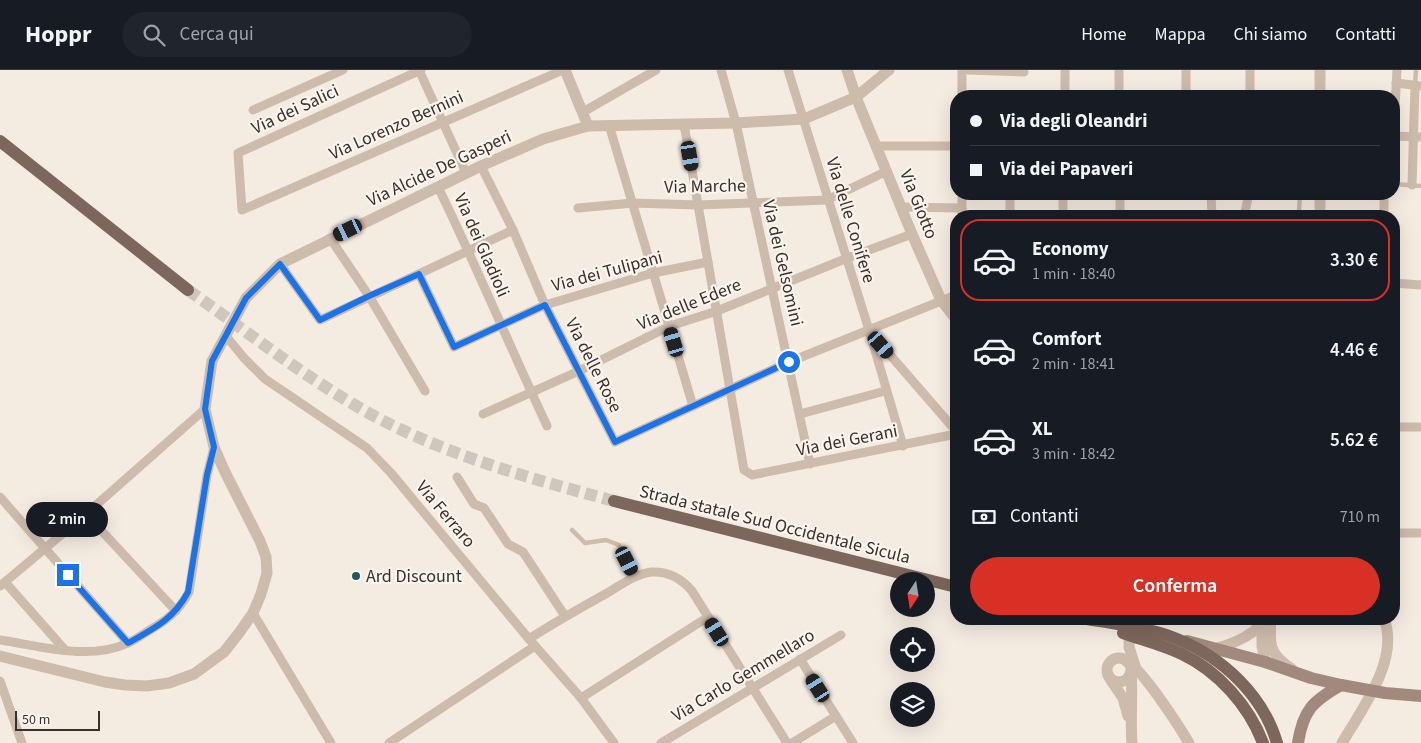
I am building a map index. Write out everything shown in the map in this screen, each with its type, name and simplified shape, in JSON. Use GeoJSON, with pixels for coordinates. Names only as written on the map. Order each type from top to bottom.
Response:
{"type":"FeatureCollection","features":[{"type":"Feature","properties":{"kind":"main road"},"geometry":{"type":"LineString","coordinates":[[0,141],[188,290]]}},
{"type":"Feature","properties":{"kind":"main road","name":"Strada statale Sud Occidentale Sicula"},"geometry":{"type":"LineString","coordinates":[[614,502],[950,586]]}},
{"type":"Feature","properties":{"kind":"main road"},"geometry":{"type":"LineString","coordinates":[[1097,625],[1166,647],[1183,654],[1202,667],[1233,693],[1258,730],[1263,743]]}},
{"type":"Feature","properties":{"kind":"main road"},"geometry":{"type":"LineString","coordinates":[[1115,625],[1217,648],[1341,686],[1420,697]]}},
{"type":"Feature","properties":{"kind":"main road"},"geometry":{"type":"LineString","coordinates":[[1175,638],[1210,656],[1228,669],[1241,682],[1261,709],[1277,743]]}},
{"type":"Feature","properties":{"kind":"main road"},"geometry":{"type":"LineString","coordinates":[[1298,743],[1302,725],[1310,708],[1318,698],[1341,686]]}},
{"type":"Feature","properties":{"kind":"street"},"geometry":{"type":"LineString","coordinates":[[253,110],[343,70]]}},
{"type":"Feature","properties":{"kind":"street"},"geometry":{"type":"LineString","coordinates":[[420,70],[466,173]]}},
{"type":"Feature","properties":{"kind":"street","name":"Via dei Salici"},"geometry":{"type":"LineString","coordinates":[[242,210],[238,153],[420,70]]}},
{"type":"Feature","properties":{"kind":"street"},"geometry":{"type":"LineString","coordinates":[[564,70],[588,126]]}},
{"type":"Feature","properties":{"kind":"street","name":"Via Lorenzo Bernini"},"geometry":{"type":"LineString","coordinates":[[242,210],[564,70]]}},
{"type":"Feature","properties":{"kind":"street"},"geometry":{"type":"LineString","coordinates":[[583,112],[656,70]]}},
{"type":"Feature","properties":{"kind":"street","name":"Via dei Gelsomini"},"geometry":{"type":"LineString","coordinates":[[721,70],[736,123],[810,464]]}},
{"type":"Feature","properties":{"kind":"street","name":"Via delle Conifere"},"geometry":{"type":"LineString","coordinates":[[788,70],[903,446]]}},
{"type":"Feature","properties":{"kind":"street","name":"Via Giotto"},"geometry":{"type":"LineString","coordinates":[[847,70],[856,97],[912,234],[941,300],[950,311]]}},
{"type":"Feature","properties":{"kind":"street","name":"Via Alcide De Gasperi"},"geometry":{"type":"LineString","coordinates":[[0,656],[105,682],[140,686],[169,683],[194,674],[224,652],[252,613],[261,594],[267,573],[266,557],[214,447],[205,409],[212,361],[246,298],[280,264],[466,173],[543,139],[588,126],[736,123],[804,119],[856,97],[889,70]]}},
{"type":"Feature","properties":{"kind":"street"},"geometry":{"type":"LineString","coordinates":[[962,70],[962,90]]}},
{"type":"Feature","properties":{"kind":"street"},"geometry":{"type":"LineString","coordinates":[[968,70],[1024,72]]}},
{"type":"Feature","properties":{"kind":"street"},"geometry":{"type":"LineString","coordinates":[[1065,70],[1065,90]]}},
{"type":"Feature","properties":{"kind":"street"},"geometry":{"type":"LineString","coordinates":[[1119,70],[1119,90]]}},
{"type":"Feature","properties":{"kind":"street"},"geometry":{"type":"LineString","coordinates":[[1186,70],[1186,90]]}},
{"type":"Feature","properties":{"kind":"street"},"geometry":{"type":"LineString","coordinates":[[1250,70],[1250,90]]}},
{"type":"Feature","properties":{"kind":"street"},"geometry":{"type":"LineString","coordinates":[[1320,70],[1320,90]]}},
{"type":"Feature","properties":{"kind":"street"},"geometry":{"type":"LineString","coordinates":[[1396,90],[1397,70]]}},
{"type":"Feature","properties":{"kind":"street"},"geometry":{"type":"LineString","coordinates":[[1396,84],[1418,86],[1417,185]]}},
{"type":"Feature","properties":{"kind":"street"},"geometry":{"type":"LineString","coordinates":[[684,124],[730,390]]}},
{"type":"Feature","properties":{"kind":"street"},"geometry":{"type":"LineString","coordinates":[[609,125],[693,406],[789,362],[950,298]]}},
{"type":"Feature","properties":{"kind":"street"},"geometry":{"type":"LineString","coordinates":[[1400,136],[1418,137]]}},
{"type":"Feature","properties":{"kind":"street"},"geometry":{"type":"LineString","coordinates":[[876,146],[950,146]]}},
{"type":"Feature","properties":{"kind":"street","name":"Via delle Rose"},"geometry":{"type":"LineString","coordinates":[[481,166],[545,305],[615,442],[693,406]]}},
{"type":"Feature","properties":{"kind":"street","name":"Via Marche"},"geometry":{"type":"LineString","coordinates":[[578,208],[632,203],[698,205],[827,200],[887,172]]}},
{"type":"Feature","properties":{"kind":"street","name":"Via dei Gladioli"},"geometry":{"type":"LineString","coordinates":[[438,187],[469,250],[500,327],[547,426]]}},
{"type":"Feature","properties":{"kind":"street"},"geometry":{"type":"LineString","coordinates":[[901,207],[950,211]]}},
{"type":"Feature","properties":{"kind":"street"},"geometry":{"type":"LineString","coordinates":[[280,264],[320,320],[512,230]]}},
{"type":"Feature","properties":{"kind":"street","name":"Via delle Edere"},"geometry":{"type":"LineString","coordinates":[[483,414],[579,371],[670,326],[717,311],[912,234]]}},
{"type":"Feature","properties":{"kind":"street"},"geometry":{"type":"LineString","coordinates":[[330,238],[369,296],[425,391]]}},
{"type":"Feature","properties":{"kind":"street","name":"Via dei Tulipani"},"geometry":{"type":"LineString","coordinates":[[419,274],[454,347],[545,305],[653,273],[708,262]]}},
{"type":"Feature","properties":{"kind":"street"},"geometry":{"type":"LineString","coordinates":[[1400,283],[1421,285]]}},
{"type":"Feature","properties":{"kind":"street","name":"Via delle Conifere"},"geometry":{"type":"LineString","coordinates":[[869,330],[950,425]]}},
{"type":"Feature","properties":{"kind":"street","name":"Via Ferraro"},"geometry":{"type":"LineString","coordinates":[[226,336],[244,358],[266,378],[367,448],[391,473],[581,698],[614,743]]}},
{"type":"Feature","properties":{"kind":"street","name":"Via dei Gerani"},"geometry":{"type":"LineString","coordinates":[[730,390],[744,470],[752,475],[903,446],[950,434]]}},
{"type":"Feature","properties":{"kind":"street"},"geometry":{"type":"LineString","coordinates":[[800,414],[886,391]]}},
{"type":"Feature","properties":{"kind":"street"},"geometry":{"type":"LineString","coordinates":[[65,650],[2,584],[86,514],[205,409]]}},
{"type":"Feature","properties":{"kind":"street"},"geometry":{"type":"LineString","coordinates":[[1400,426],[1421,427]]}},
{"type":"Feature","properties":{"kind":"street"},"geometry":{"type":"LineString","coordinates":[[0,640],[65,650],[108,649],[128,643],[166,621],[182,606],[188,592],[207,475],[214,447]]}},
{"type":"Feature","properties":{"kind":"street"},"geometry":{"type":"LineString","coordinates":[[457,477],[474,504],[484,508],[508,544],[523,552],[565,616]]}},
{"type":"Feature","properties":{"kind":"street"},"geometry":{"type":"LineString","coordinates":[[0,497],[128,643]]}},
{"type":"Feature","properties":{"kind":"street"},"geometry":{"type":"LineString","coordinates":[[86,514],[176,611]]}},
{"type":"Feature","properties":{"kind":"street"},"geometry":{"type":"LineString","coordinates":[[1400,533],[1421,533]]}},
{"type":"Feature","properties":{"kind":"street"},"geometry":{"type":"LineString","coordinates":[[389,743],[532,642],[565,616],[635,577],[651,572],[672,576],[683,581],[692,591],[787,743]]}},
{"type":"Feature","properties":{"kind":"street"},"geometry":{"type":"LineString","coordinates":[[252,613],[331,743]]}},
{"type":"Feature","properties":{"kind":"street"},"geometry":{"type":"LineString","coordinates":[[581,698],[708,617]]}},
{"type":"Feature","properties":{"kind":"street"},"geometry":{"type":"LineString","coordinates":[[1110,678],[1116,682],[1128,670],[1130,625]]}},
{"type":"Feature","properties":{"kind":"street"},"geometry":{"type":"LineString","coordinates":[[1217,648],[1233,644],[1246,637],[1260,625]]}},
{"type":"Feature","properties":{"kind":"street"},"geometry":{"type":"LineString","coordinates":[[1265,625],[1262,646],[1265,662]]}},
{"type":"Feature","properties":{"kind":"street"},"geometry":{"type":"LineString","coordinates":[[1267,625],[1271,648],[1278,659],[1297,673]]}},
{"type":"Feature","properties":{"kind":"street"},"geometry":{"type":"LineString","coordinates":[[1342,743],[1379,678],[1387,650],[1388,635],[1386,625]]}},
{"type":"Feature","properties":{"kind":"street","name":"Via Carlo Gemmellaro"},"geometry":{"type":"LineString","coordinates":[[661,743],[841,635]]}},
{"type":"Feature","properties":{"kind":"street"},"geometry":{"type":"LineString","coordinates":[[1129,647],[1126,652],[1132,698],[1130,725]]}},
{"type":"Feature","properties":{"kind":"street"},"geometry":{"type":"LineString","coordinates":[[800,659],[853,743]]}},
{"type":"Feature","properties":{"kind":"street"},"geometry":{"type":"LineString","coordinates":[[1132,743],[1130,725],[1123,698],[1106,672],[1108,664],[1114,659],[1153,692],[1179,725],[1189,743]]}},
{"type":"Feature","properties":{"kind":"street"},"geometry":{"type":"LineString","coordinates":[[1128,670],[1140,684],[1153,692]]}},
{"type":"Feature","properties":{"kind":"street"},"geometry":{"type":"LineString","coordinates":[[0,681],[22,743]]}},
{"type":"Feature","properties":{"kind":"street"},"geometry":{"type":"LineString","coordinates":[[1132,698],[1138,692],[1153,692]]}},
{"type":"Feature","properties":{"kind":"street"},"geometry":{"type":"LineString","coordinates":[[792,743],[836,716]]}},
{"type":"Feature","properties":{"kind":"lane"},"geometry":{"type":"LineString","coordinates":[[1416,70],[1418,86]]}},
{"type":"Feature","properties":{"kind":"lane"},"geometry":{"type":"LineString","coordinates":[[1400,184],[1417,185]]}},
{"type":"Feature","properties":{"kind":"lane"},"geometry":{"type":"LineString","coordinates":[[572,530],[585,543],[606,540],[619,545],[635,577]]}},
{"type":"Feature","properties":{"kind":"tunnel"},"geometry":{"type":"LineString","coordinates":[[188,290],[279,356],[326,387],[374,416],[402,430],[461,455],[552,484],[614,501]]}},
{"type":"Feature","properties":{"kind":"place","name":"Ard Discount"},"geometry":{"type":"Point","coordinates":[356,576]}},
{"type":"Feature","properties":{"kind":"route"},"geometry":{"type":"LineString","coordinates":[[68,575],[128,643],[166,621],[182,606],[188,592],[207,475],[214,447],[205,409],[212,361],[246,298],[280,264],[320,320],[419,274],[454,347],[545,305],[615,442],[789,362]]}}]}
